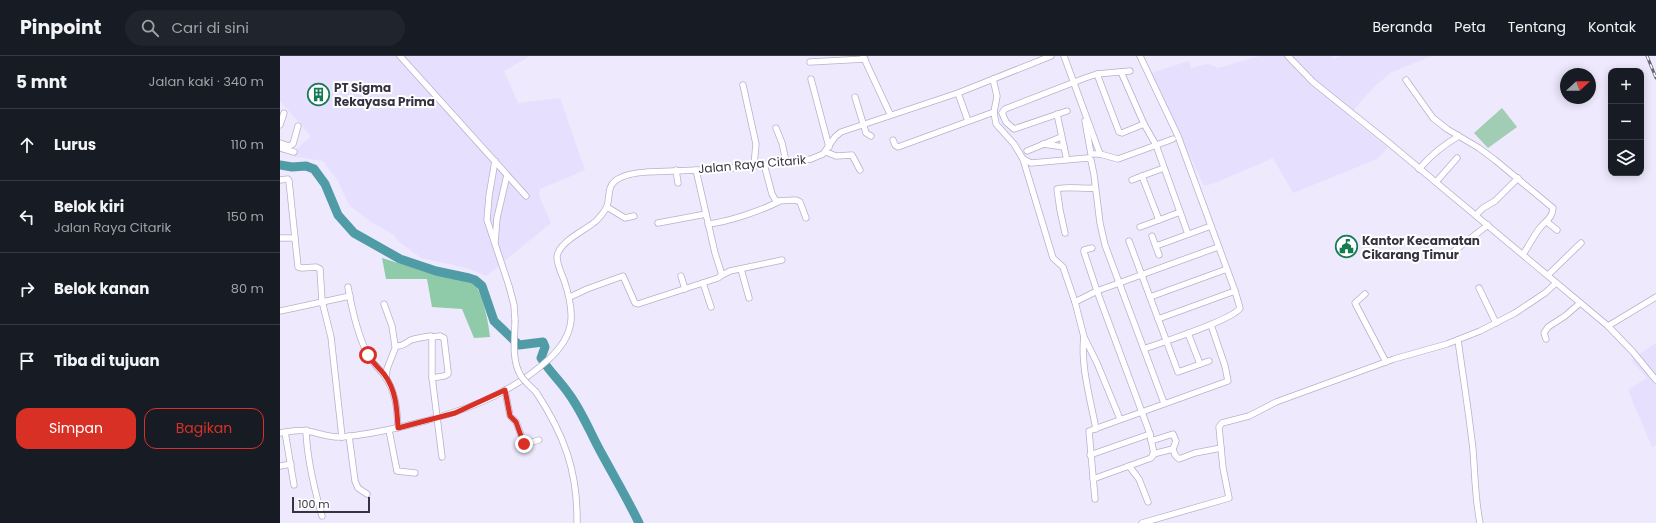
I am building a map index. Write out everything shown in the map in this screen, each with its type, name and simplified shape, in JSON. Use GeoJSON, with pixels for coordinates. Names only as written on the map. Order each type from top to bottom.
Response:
{"type":"FeatureCollection","features":[{"type":"Feature","properties":{"kind":"street"},"geometry":{"type":"LineString","coordinates":[[400,56],[526,196]]}},
{"type":"Feature","properties":{"kind":"street"},"geometry":{"type":"LineString","coordinates":[[828,149],[837,134],[890,114],[958,93],[1051,56]]}},
{"type":"Feature","properties":{"kind":"street"},"geometry":{"type":"LineString","coordinates":[[1064,56],[1100,154]]}},
{"type":"Feature","properties":{"kind":"street"},"geometry":{"type":"LineString","coordinates":[[1140,56],[1178,136],[1240,304],[1239,311],[1211,324],[1144,349]]}},
{"type":"Feature","properties":{"kind":"street"},"geometry":{"type":"LineString","coordinates":[[1288,56],[1313,82],[1476,215],[1608,326],[1633,352],[1656,380]]}},
{"type":"Feature","properties":{"kind":"street"},"geometry":{"type":"LineString","coordinates":[[810,62],[864,58],[890,114]]}},
{"type":"Feature","properties":{"kind":"street"},"geometry":{"type":"LineString","coordinates":[[1067,111],[1014,129],[1006,122],[1002,113],[1005,109],[1097,74],[1130,71]]}},
{"type":"Feature","properties":{"kind":"street"},"geometry":{"type":"LineString","coordinates":[[1121,72],[1144,124],[1156,145],[1188,234]]}},
{"type":"Feature","properties":{"kind":"street"},"geometry":{"type":"LineString","coordinates":[[1097,74],[1119,132],[1122,133],[1144,124]]}},
{"type":"Feature","properties":{"kind":"street"},"geometry":{"type":"LineString","coordinates":[[993,79],[997,96],[994,112],[996,124],[1018,148],[1023,158],[1053,258],[1063,267],[1075,302],[1084,337],[1097,363],[1120,419]]}},
{"type":"Feature","properties":{"kind":"street"},"geometry":{"type":"LineString","coordinates":[[811,80],[828,149],[831,155],[852,155],[860,170]]}},
{"type":"Feature","properties":{"kind":"street"},"geometry":{"type":"LineString","coordinates":[[1406,80],[1433,118],[1447,129],[1479,148],[1518,178],[1553,208],[1547,222],[1539,229],[1531,244],[1523,254]]}},
{"type":"Feature","properties":{"kind":"street"},"geometry":{"type":"LineString","coordinates":[[743,84],[756,144],[754,165]]}},
{"type":"Feature","properties":{"kind":"street"},"geometry":{"type":"LineString","coordinates":[[958,93],[968,122]]}},
{"type":"Feature","properties":{"kind":"street"},"geometry":{"type":"LineString","coordinates":[[855,97],[862,124],[866,133],[871,136]]}},
{"type":"Feature","properties":{"kind":"street"},"geometry":{"type":"LineString","coordinates":[[1082,105],[1090,154],[1100,154],[1118,159],[1173,139]]}},
{"type":"Feature","properties":{"kind":"street"},"geometry":{"type":"LineString","coordinates":[[280,126],[284,112]]}},
{"type":"Feature","properties":{"kind":"street"},"geometry":{"type":"LineString","coordinates":[[893,140],[895,145],[898,146],[994,112]]}},
{"type":"Feature","properties":{"kind":"street"},"geometry":{"type":"LineString","coordinates":[[1057,114],[1066,156]]}},
{"type":"Feature","properties":{"kind":"street"},"geometry":{"type":"LineString","coordinates":[[280,143],[289,146],[293,144],[298,126]]}},
{"type":"Feature","properties":{"kind":"street"},"geometry":{"type":"LineString","coordinates":[[776,128],[782,143],[786,161]]}},
{"type":"Feature","properties":{"kind":"street"},"geometry":{"type":"LineString","coordinates":[[1420,169],[1434,153],[1446,143],[1458,136]]}},
{"type":"Feature","properties":{"kind":"street"},"geometry":{"type":"LineString","coordinates":[[1027,151],[1061,137]]}},
{"type":"Feature","properties":{"kind":"street"},"geometry":{"type":"LineString","coordinates":[[1043,144],[1064,147]]}},
{"type":"Feature","properties":{"kind":"street"},"geometry":{"type":"LineString","coordinates":[[280,148],[294,152]]}},
{"type":"Feature","properties":{"kind":"street","name":"Jalan Raya Citarik"},"geometry":{"type":"LineString","coordinates":[[505,390],[539,367],[561,347],[569,329],[572,312],[570,297],[558,264],[559,252],[564,244],[596,221],[606,207],[611,186],[619,179],[636,174],[676,170],[725,169],[811,158],[820,156],[828,149]]}},
{"type":"Feature","properties":{"kind":"street"},"geometry":{"type":"LineString","coordinates":[[1023,158],[1031,163],[1088,158],[1092,163],[1100,223],[1105,246],[1164,403]]}},
{"type":"Feature","properties":{"kind":"street"},"geometry":{"type":"LineString","coordinates":[[1436,182],[1457,158]]}},
{"type":"Feature","properties":{"kind":"street"},"geometry":{"type":"LineString","coordinates":[[495,161],[489,196],[487,220],[514,305],[515,360],[522,377],[536,392],[552,416],[568,452],[578,503],[577,523]]}},
{"type":"Feature","properties":{"kind":"street"},"geometry":{"type":"LineString","coordinates":[[764,164],[772,194],[778,202]]}},
{"type":"Feature","properties":{"kind":"street"},"geometry":{"type":"LineString","coordinates":[[1132,180],[1164,168]]}},
{"type":"Feature","properties":{"kind":"street"},"geometry":{"type":"LineString","coordinates":[[676,170],[678,183]]}},
{"type":"Feature","properties":{"kind":"street"},"geometry":{"type":"LineString","coordinates":[[696,170],[708,224],[722,275]]}},
{"type":"Feature","properties":{"kind":"street"},"geometry":{"type":"LineString","coordinates":[[495,244],[497,218],[507,175]]}},
{"type":"Feature","properties":{"kind":"street"},"geometry":{"type":"LineString","coordinates":[[1142,176],[1159,220]]}},
{"type":"Feature","properties":{"kind":"street"},"geometry":{"type":"LineString","coordinates":[[1476,215],[1483,208],[1496,201],[1518,178]]}},
{"type":"Feature","properties":{"kind":"street"},"geometry":{"type":"LineString","coordinates":[[280,180],[285,179],[289,181],[298,268],[316,266],[320,269],[322,301],[333,350],[342,437]]}},
{"type":"Feature","properties":{"kind":"street"},"geometry":{"type":"LineString","coordinates":[[1065,233],[1057,189],[1064,187],[1081,189],[1096,188]]}},
{"type":"Feature","properties":{"kind":"street"},"geometry":{"type":"LineString","coordinates":[[708,224],[732,219],[766,208],[778,202],[796,200],[800,202],[806,218]]}},
{"type":"Feature","properties":{"kind":"street"},"geometry":{"type":"LineString","coordinates":[[606,207],[625,218],[634,216]]}},
{"type":"Feature","properties":{"kind":"street"},"geometry":{"type":"LineString","coordinates":[[1140,227],[1180,212]]}},
{"type":"Feature","properties":{"kind":"street"},"geometry":{"type":"LineString","coordinates":[[658,223],[706,214]]}},
{"type":"Feature","properties":{"kind":"street"},"geometry":{"type":"LineString","coordinates":[[1547,222],[1557,230]]}},
{"type":"Feature","properties":{"kind":"street"},"geometry":{"type":"LineString","coordinates":[[1156,246],[1211,226]]}},
{"type":"Feature","properties":{"kind":"street"},"geometry":{"type":"LineString","coordinates":[[1454,251],[1488,226]]}},
{"type":"Feature","properties":{"kind":"street"},"geometry":{"type":"LineString","coordinates":[[1152,236],[1159,255]]}},
{"type":"Feature","properties":{"kind":"street"},"geometry":{"type":"LineString","coordinates":[[280,238],[295,238]]}},
{"type":"Feature","properties":{"kind":"street"},"geometry":{"type":"LineString","coordinates":[[1129,241],[1178,372],[1209,361]]}},
{"type":"Feature","properties":{"kind":"street"},"geometry":{"type":"LineString","coordinates":[[1548,275],[1581,243]]}},
{"type":"Feature","properties":{"kind":"street"},"geometry":{"type":"LineString","coordinates":[[1075,302],[1097,291],[1218,247]]}},
{"type":"Feature","properties":{"kind":"street"},"geometry":{"type":"LineString","coordinates":[[1092,248],[1084,250],[1084,252],[1150,434],[1153,454],[1153,457],[1151,458],[1092,479]]}},
{"type":"Feature","properties":{"kind":"street"},"geometry":{"type":"LineString","coordinates":[[570,297],[587,289],[624,276],[636,304],[718,278],[730,271],[782,260]]}},
{"type":"Feature","properties":{"kind":"street"},"geometry":{"type":"LineString","coordinates":[[1150,297],[1227,268]]}},
{"type":"Feature","properties":{"kind":"street"},"geometry":{"type":"LineString","coordinates":[[741,269],[749,298]]}},
{"type":"Feature","properties":{"kind":"street"},"geometry":{"type":"LineString","coordinates":[[681,276],[685,289]]}},
{"type":"Feature","properties":{"kind":"street"},"geometry":{"type":"LineString","coordinates":[[703,283],[711,307]]}},
{"type":"Feature","properties":{"kind":"street"},"geometry":{"type":"LineString","coordinates":[[1142,523],[1228,499],[1220,448],[1219,427],[1222,423],[1249,416],[1276,402],[1386,362],[1458,340],[1496,323],[1535,300],[1556,283]]}},
{"type":"Feature","properties":{"kind":"street"},"geometry":{"type":"LineString","coordinates":[[348,287],[354,319],[365,348],[370,359],[391,386],[395,400],[398,428]]}},
{"type":"Feature","properties":{"kind":"street"},"geometry":{"type":"LineString","coordinates":[[1479,288],[1496,323]]}},
{"type":"Feature","properties":{"kind":"street"},"geometry":{"type":"LineString","coordinates":[[1158,319],[1235,291]]}},
{"type":"Feature","properties":{"kind":"street"},"geometry":{"type":"LineString","coordinates":[[1365,294],[1355,303],[1386,362]]}},
{"type":"Feature","properties":{"kind":"street"},"geometry":{"type":"LineString","coordinates":[[280,311],[350,296]]}},
{"type":"Feature","properties":{"kind":"street"},"geometry":{"type":"LineString","coordinates":[[1608,326],[1656,297]]}},
{"type":"Feature","properties":{"kind":"street"},"geometry":{"type":"LineString","coordinates":[[1546,340],[1544,333],[1548,327],[1565,316],[1580,303]]}},
{"type":"Feature","properties":{"kind":"street"},"geometry":{"type":"LineString","coordinates":[[384,304],[392,326],[394,344],[396,346],[387,369],[386,378]]}},
{"type":"Feature","properties":{"kind":"street"},"geometry":{"type":"LineString","coordinates":[[1095,499],[1088,432],[1120,419],[1228,381],[1225,366],[1211,324]]}},
{"type":"Feature","properties":{"kind":"street"},"geometry":{"type":"LineString","coordinates":[[1188,333],[1200,364]]}},
{"type":"Feature","properties":{"kind":"street"},"geometry":{"type":"LineString","coordinates":[[396,346],[403,346],[410,340],[440,336],[444,338],[448,374],[432,378]]}},
{"type":"Feature","properties":{"kind":"street"},"geometry":{"type":"LineString","coordinates":[[432,337],[432,378],[442,457]]}},
{"type":"Feature","properties":{"kind":"street"},"geometry":{"type":"LineString","coordinates":[[1084,337],[1082,347],[1096,428]]}},
{"type":"Feature","properties":{"kind":"street"},"geometry":{"type":"LineString","coordinates":[[1458,340],[1469,414],[1477,489],[1476,504],[1480,523]]}},
{"type":"Feature","properties":{"kind":"street"},"geometry":{"type":"LineString","coordinates":[[294,485],[283,432],[306,430],[323,435],[342,437],[389,430],[437,419],[462,410],[505,390],[510,416],[516,422],[524,443],[539,440]]}},
{"type":"Feature","properties":{"kind":"street"},"geometry":{"type":"LineString","coordinates":[[306,430],[312,478],[322,516]]}},
{"type":"Feature","properties":{"kind":"street"},"geometry":{"type":"LineString","coordinates":[[389,430],[397,471],[415,473]]}},
{"type":"Feature","properties":{"kind":"street"},"geometry":{"type":"LineString","coordinates":[[1090,455],[1150,434]]}},
{"type":"Feature","properties":{"kind":"street"},"geometry":{"type":"LineString","coordinates":[[1151,441],[1173,434],[1176,442],[1173,449],[1175,456],[1179,459],[1195,453],[1220,448]]}},
{"type":"Feature","properties":{"kind":"street"},"geometry":{"type":"LineString","coordinates":[[349,436],[355,481],[358,488],[367,494]]}},
{"type":"Feature","properties":{"kind":"street"},"geometry":{"type":"LineString","coordinates":[[1153,454],[1173,449]]}},
{"type":"Feature","properties":{"kind":"street"},"geometry":{"type":"LineString","coordinates":[[280,466],[290,464]]}},
{"type":"Feature","properties":{"kind":"street"},"geometry":{"type":"LineString","coordinates":[[1129,466],[1139,480],[1148,502]]}},
{"type":"Feature","properties":{"kind":"shaded area"},"geometry":{"type":"Polygon","coordinates":[[[280,56],[530,56],[504,71],[518,103],[560,98],[585,170],[540,189],[539,196],[551,223],[486,276],[467,268],[421,258],[398,241],[394,235],[368,220],[349,205],[338,181],[323,161],[290,156],[311,136],[280,101],[280,56]]]}},
{"type":"Feature","properties":{"kind":"shaded area"},"geometry":{"type":"Polygon","coordinates":[[[1260,56],[1332,56],[1333,59],[1341,56],[1432,56],[1392,72],[1374,87],[1348,116],[1388,147],[1377,159],[1293,193],[1273,158],[1215,183],[1204,186],[1151,73],[1189,61],[1191,68],[1208,64],[1218,68],[1260,56]]]}},
{"type":"Feature","properties":{"kind":"shaded area"},"geometry":{"type":"Polygon","coordinates":[[[1656,343],[1656,445],[1652,447],[1628,390],[1647,378],[1631,360],[1656,343]]]}},
{"type":"Feature","properties":{"kind":"green space"},"geometry":{"type":"Polygon","coordinates":[[[1502,108],[1517,127],[1488,148],[1474,133],[1502,108]]]}},
{"type":"Feature","properties":{"kind":"green space"},"geometry":{"type":"Polygon","coordinates":[[[382,258],[426,272],[459,279],[476,285],[485,311],[490,337],[474,338],[462,309],[432,307],[427,279],[386,279],[382,258]]]}},
{"type":"Feature","properties":{"kind":"waterway"},"geometry":{"type":"LineString","coordinates":[[280,165],[292,167],[306,166],[314,169],[325,184],[338,215],[354,233],[400,259],[436,271],[475,280],[482,286],[494,321],[519,345],[543,342],[545,347],[541,358],[566,389],[579,409],[639,523]]}},
{"type":"Feature","properties":{"kind":"railway"},"geometry":{"type":"LineString","coordinates":[[1647,56],[1656,78]]}},
{"type":"Feature","properties":{"kind":"place","name":"PT Sigma Rekayasa Prima"},"geometry":{"type":"Point","coordinates":[319,94]}},
{"type":"Feature","properties":{"kind":"place","name":"Kantor Kecamatan Cikarang Timur"},"geometry":{"type":"Point","coordinates":[1346,247]}},
{"type":"Feature","properties":{"kind":"route"},"geometry":{"type":"LineString","coordinates":[[368,355],[389,382],[393,391],[397,411],[398,428],[437,419],[455,413],[493,397],[505,390],[510,416],[516,422],[524,444]]}}]}
